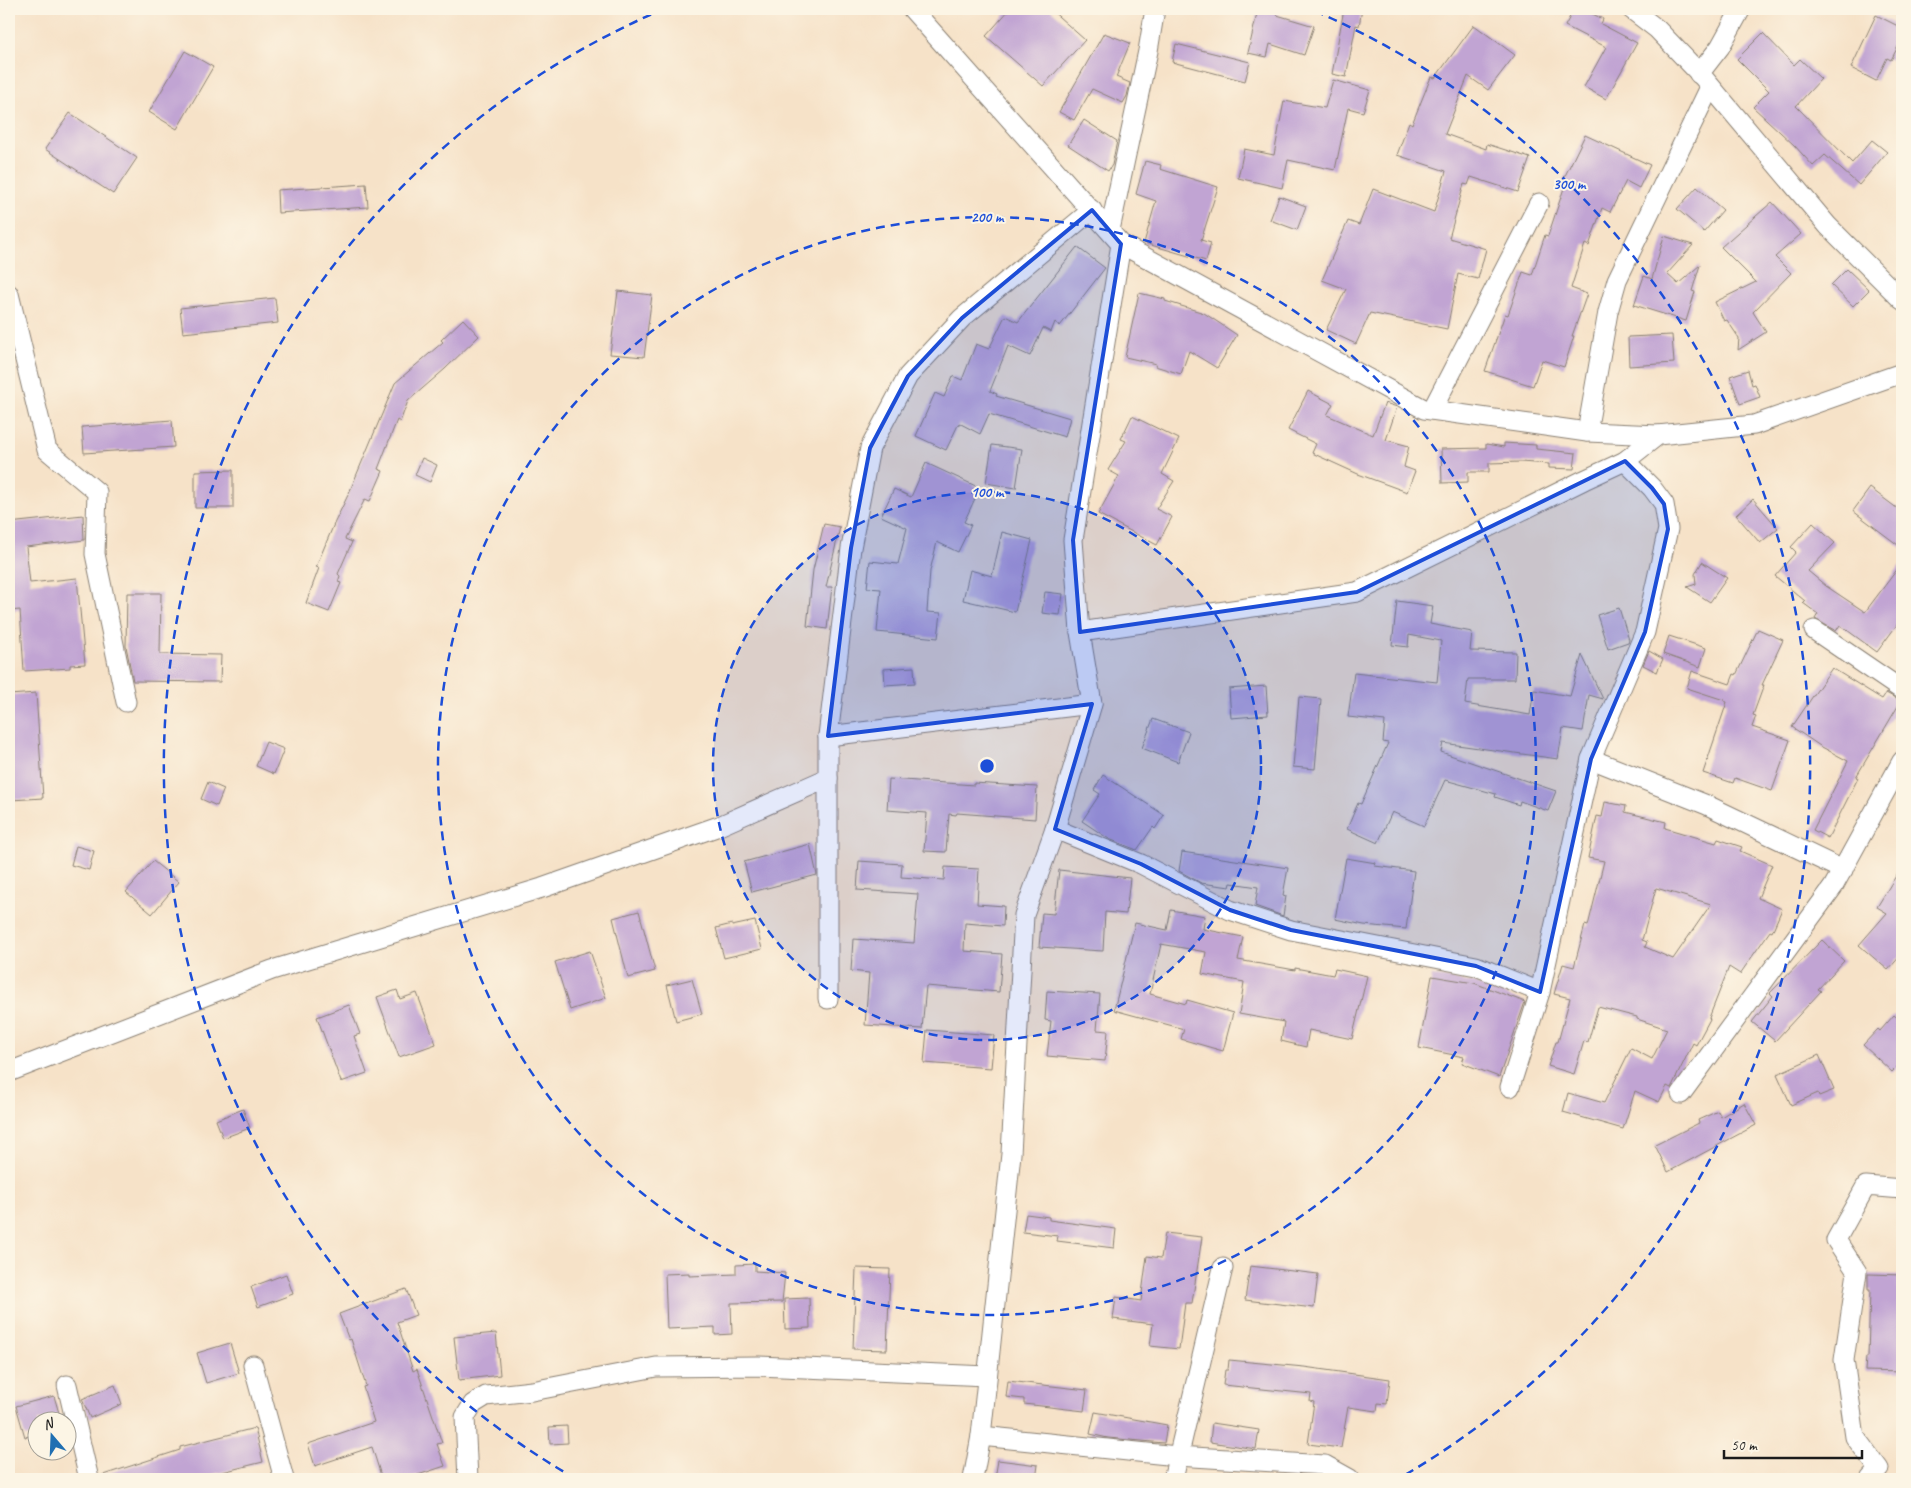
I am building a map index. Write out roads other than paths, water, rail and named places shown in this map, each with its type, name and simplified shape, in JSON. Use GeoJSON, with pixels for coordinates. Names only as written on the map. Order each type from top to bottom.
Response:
{"type":"FeatureCollection","features":[{"type":"Feature","properties":{"kind":"street"},"geometry":{"type":"LineString","coordinates":[[912,9],[1116,237],[1424,409],[1587,432],[1658,435],[1754,425],[1902,373]]}},
{"type":"Feature","properties":{"kind":"street"},"geometry":{"type":"LineString","coordinates":[[973,1479],[981,1436],[1012,1154],[1024,915],[1055,829],[1092,704],[1080,632],[1073,540],[1116,237],[1155,9]]}},
{"type":"Feature","properties":{"kind":"street"},"geometry":{"type":"LineString","coordinates":[[1630,9],[1657,29],[1705,80],[1828,226],[1902,300]]}},
{"type":"Feature","properties":{"kind":"street"},"geometry":{"type":"LineString","coordinates":[[1587,432],[1608,312],[1617,280],[1705,80],[1740,9]]}},
{"type":"Feature","properties":{"kind":"street"},"geometry":{"type":"LineString","coordinates":[[1432,410],[1539,203]]}},
{"type":"Feature","properties":{"kind":"street"},"geometry":{"type":"LineString","coordinates":[[828,999],[828,736],[851,548],[870,448],[908,376],[962,318],[1092,210]]}},
{"type":"Feature","properties":{"kind":"street"},"geometry":{"type":"LineString","coordinates":[[9,294],[47,450],[96,492],[95,554],[126,702]]}},
{"type":"Feature","properties":{"kind":"street"},"geometry":{"type":"LineString","coordinates":[[1080,632],[1358,592],[1625,461],[1658,435]]}},
{"type":"Feature","properties":{"kind":"street"},"geometry":{"type":"LineString","coordinates":[[1510,1087],[1540,992],[1591,759],[1645,632],[1668,529],[1664,504],[1652,488],[1625,461]]}},
{"type":"Feature","properties":{"kind":"street"},"geometry":{"type":"LineString","coordinates":[[1814,630],[1902,690]]}},
{"type":"Feature","properties":{"kind":"street"},"geometry":{"type":"LineString","coordinates":[[828,736],[1092,704]]}},
{"type":"Feature","properties":{"kind":"street"},"geometry":{"type":"LineString","coordinates":[[1591,759],[1707,805],[1843,870]]}},
{"type":"Feature","properties":{"kind":"street"},"geometry":{"type":"LineString","coordinates":[[1681,1094],[1833,887],[1902,761]]}},
{"type":"Feature","properties":{"kind":"street"},"geometry":{"type":"LineString","coordinates":[[9,1072],[272,970],[542,888],[719,826],[828,778]]}},
{"type":"Feature","properties":{"kind":"street"},"geometry":{"type":"LineString","coordinates":[[1055,829],[1141,864],[1230,910],[1291,930],[1476,966],[1540,992]]}},
{"type":"Feature","properties":{"kind":"street"},"geometry":{"type":"LineString","coordinates":[[1870,1479],[1879,1469],[1855,1437],[1844,1360],[1857,1272],[1836,1240],[1866,1186],[1902,1189]]}},
{"type":"Feature","properties":{"kind":"street"},"geometry":{"type":"LineString","coordinates":[[1173,1479],[1223,1268]]}},
{"type":"Feature","properties":{"kind":"street"},"geometry":{"type":"LineString","coordinates":[[253,1365],[284,1479]]}},
{"type":"Feature","properties":{"kind":"street"},"geometry":{"type":"LineString","coordinates":[[468,1479],[465,1417],[473,1404],[486,1396],[532,1390],[656,1367],[759,1366],[987,1376]]}},
{"type":"Feature","properties":{"kind":"street"},"geometry":{"type":"LineString","coordinates":[[68,1385],[89,1479]]}},
{"type":"Feature","properties":{"kind":"street"},"geometry":{"type":"LineString","coordinates":[[981,1436],[1178,1456],[1325,1465],[1350,1479]]}}]}
